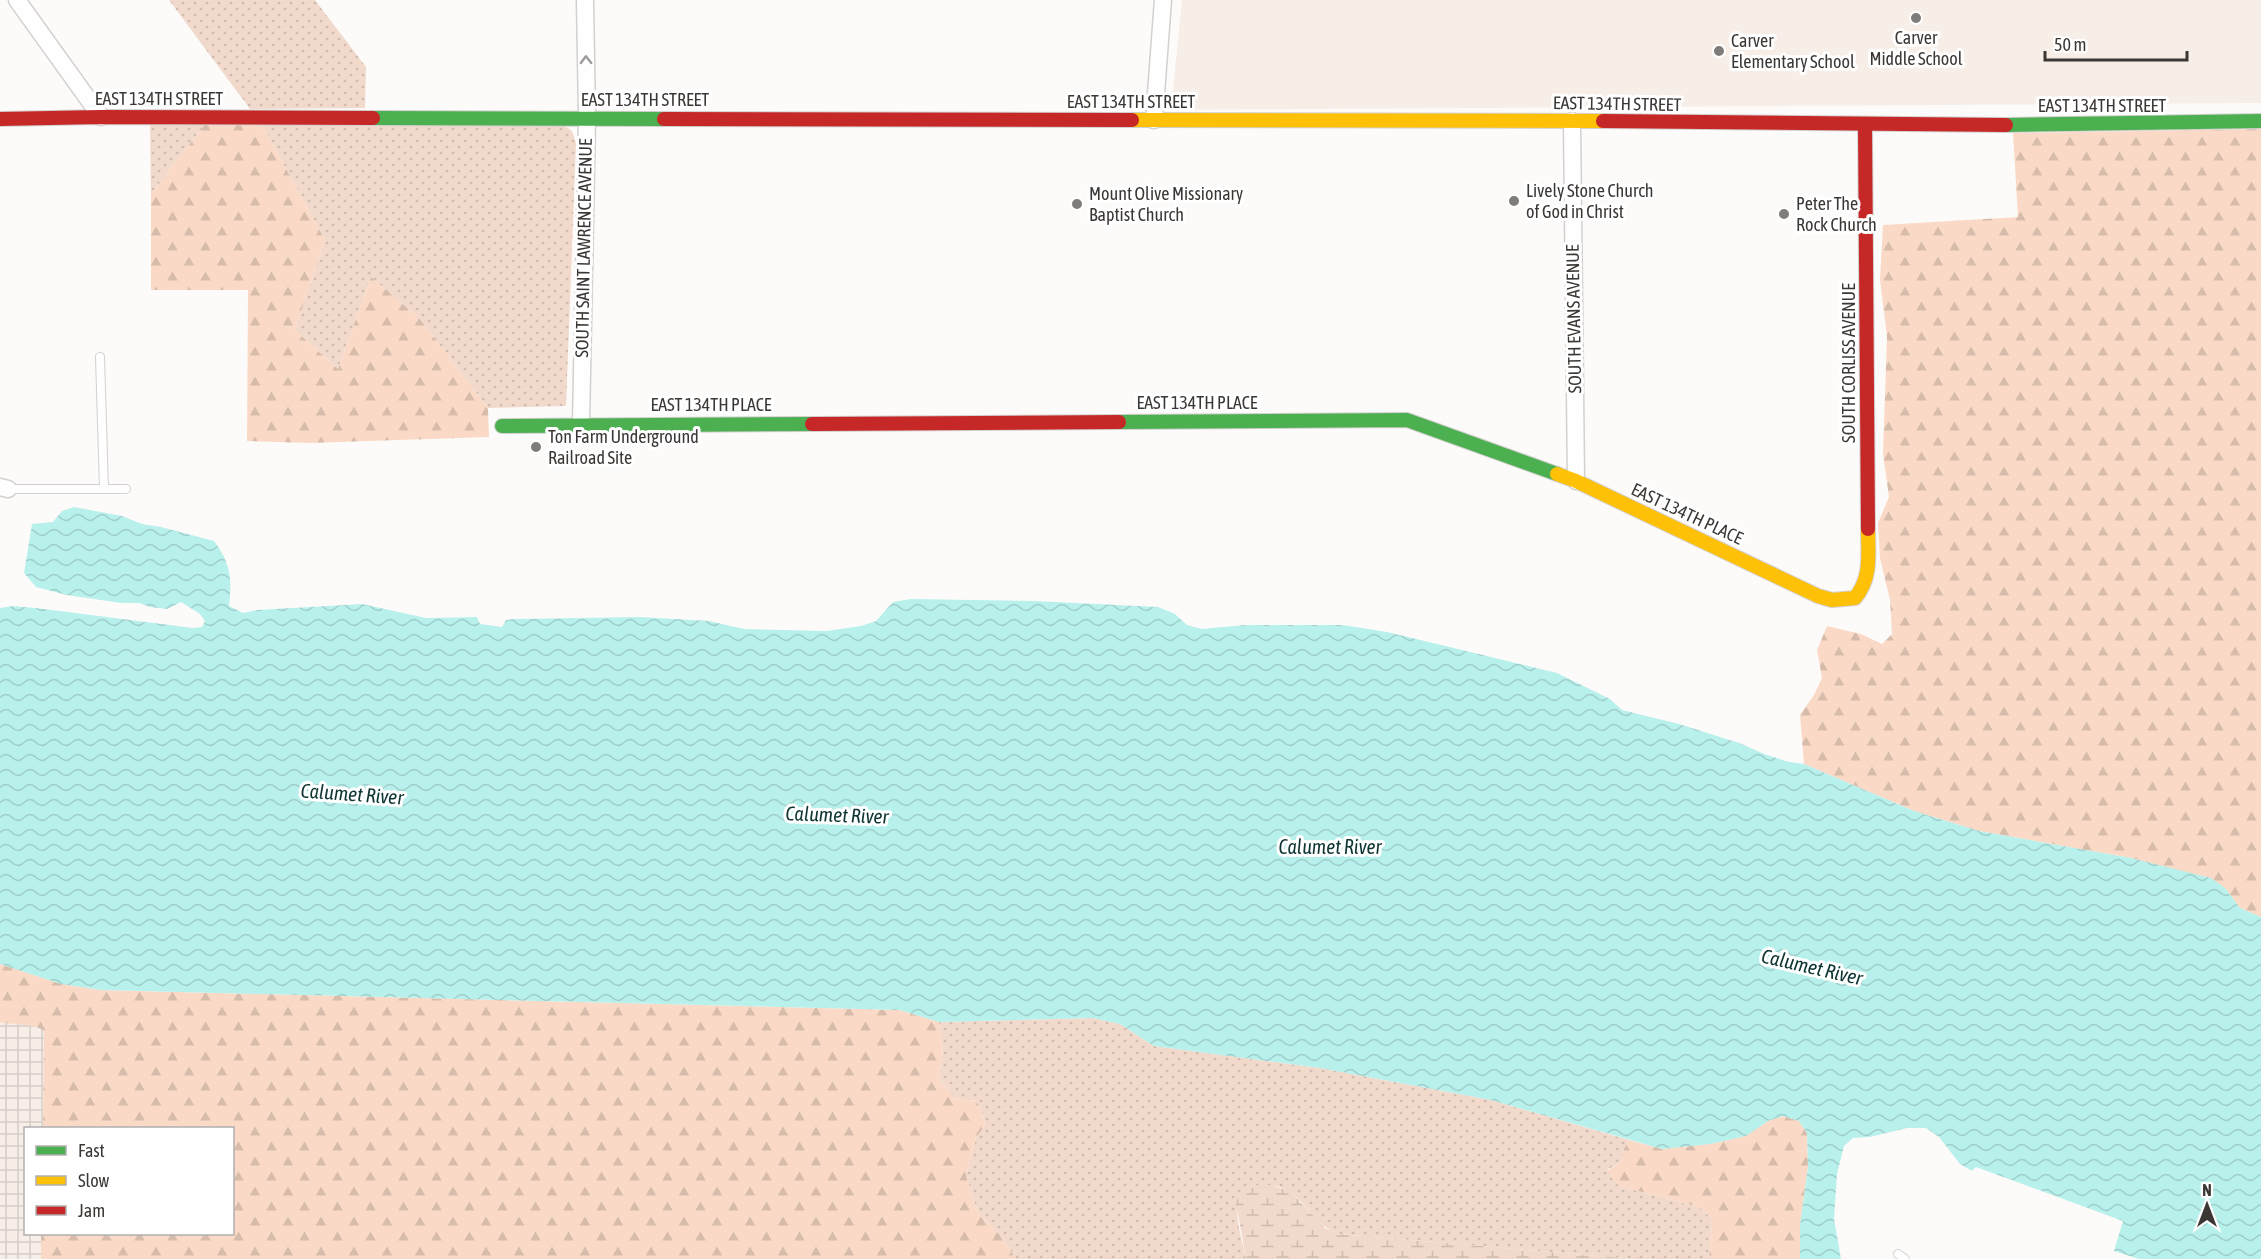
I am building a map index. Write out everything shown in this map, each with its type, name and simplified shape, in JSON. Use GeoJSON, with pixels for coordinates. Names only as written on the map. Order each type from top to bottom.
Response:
{"type":"FeatureCollection","features":[{"type":"Feature","properties":{"kind":"street"},"geometry":{"type":"LineString","coordinates":[[17,0],[101,117]]}},
{"type":"Feature","properties":{"kind":"street","name":"SOUTH SAINT LAWRENCE AVENUE"},"geometry":{"type":"LineString","coordinates":[[581,424],[587,118],[585,0]]}},
{"type":"Feature","properties":{"kind":"street"},"geometry":{"type":"LineString","coordinates":[[1154,120],[1163,0]]}},
{"type":"Feature","properties":{"kind":"street","name":"EAST 134TH STREET"},"geometry":{"type":"LineString","coordinates":[[0,119],[101,117],[587,118],[2063,125],[2261,121]]}},
{"type":"Feature","properties":{"kind":"street","name":"SOUTH EVANS AVENUE"},"geometry":{"type":"LineString","coordinates":[[1572,121],[1576,481]]}},
{"type":"Feature","properties":{"kind":"street","name":"SOUTH CORLISS AVENUE"},"geometry":{"type":"LineString","coordinates":[[1855,598],[1863,589],[1868,576],[1865,124]]}},
{"type":"Feature","properties":{"kind":"street","name":"EAST 134TH PLACE"},"geometry":{"type":"LineString","coordinates":[[502,426],[1407,420],[1576,481],[1818,596],[1832,600],[1855,598]]}},
{"type":"Feature","properties":{"kind":"lane"},"geometry":{"type":"LineString","coordinates":[[100,357],[104,489]]}},
{"type":"Feature","properties":{"kind":"lane"},"geometry":{"type":"LineString","coordinates":[[4,488],[126,489]]}},
{"type":"Feature","properties":{"kind":"shaded area","name":"Carver Elementary School"},"geometry":{"type":"Polygon","coordinates":[[[1182,0],[2261,0],[2261,103],[1171,110],[1182,0]]]}},
{"type":"Feature","properties":{"kind":"shaded area"},"geometry":{"type":"Polygon","coordinates":[[[0,1022],[29,1023],[44,1029],[43,1127],[24,1127],[24,1235],[41,1235],[41,1259],[0,1259],[0,1022]]]}},
{"type":"Feature","properties":{"kind":"green space"},"geometry":{"type":"Polygon","coordinates":[[[169,0],[315,0],[366,67],[365,108],[250,109],[169,0]]]}},
{"type":"Feature","properties":{"kind":"green space"},"geometry":{"type":"Polygon","coordinates":[[[150,123],[206,123],[151,194],[150,123]]]}},
{"type":"Feature","properties":{"kind":"green space"},"geometry":{"type":"Polygon","coordinates":[[[206,123],[261,123],[325,240],[295,330],[338,369],[371,277],[419,318],[488,408],[489,437],[310,443],[247,441],[248,290],[151,290],[151,194],[206,123]]]}},
{"type":"Feature","properties":{"kind":"green space"},"geometry":{"type":"Polygon","coordinates":[[[261,123],[562,124],[572,131],[576,143],[566,406],[488,408],[419,318],[371,277],[338,369],[295,330],[325,240],[261,123]]]}},
{"type":"Feature","properties":{"kind":"green space"},"geometry":{"type":"Polygon","coordinates":[[[2261,129],[2261,917],[2240,908],[2225,888],[2131,858],[1979,831],[1914,811],[1804,764],[1800,715],[1814,695],[1822,678],[1817,650],[1827,626],[1861,634],[1882,644],[1892,634],[1890,600],[1880,558],[1878,523],[1889,497],[1883,454],[1887,336],[1880,280],[1883,225],[2018,217],[2013,133],[2261,129]]]}},
{"type":"Feature","properties":{"kind":"green space"},"geometry":{"type":"Polygon","coordinates":[[[0,964],[61,984],[101,990],[900,1010],[939,1022],[943,1050],[939,1078],[954,1098],[977,1101],[986,1124],[976,1138],[966,1176],[978,1213],[1000,1235],[1016,1259],[41,1259],[41,1235],[234,1235],[234,1127],[43,1127],[44,1030],[27,1025],[0,1022],[0,964]]]}},
{"type":"Feature","properties":{"kind":"green space"},"geometry":{"type":"Polygon","coordinates":[[[1093,1018],[1120,1024],[1154,1046],[1320,1068],[1491,1100],[1629,1140],[1621,1162],[1607,1170],[1619,1186],[1699,1207],[1712,1219],[1709,1259],[1635,1259],[1339,1234],[1317,1220],[1297,1197],[1287,1190],[1275,1186],[1258,1185],[1247,1187],[1241,1193],[1238,1202],[1237,1214],[1246,1259],[1016,1259],[1000,1235],[978,1213],[966,1176],[976,1138],[986,1124],[977,1101],[954,1098],[939,1078],[943,1050],[939,1022],[1093,1018]]]}},
{"type":"Feature","properties":{"kind":"green space"},"geometry":{"type":"Polygon","coordinates":[[[1783,1116],[1799,1121],[1807,1133],[1808,1167],[1800,1225],[1800,1259],[1709,1259],[1712,1219],[1699,1207],[1619,1186],[1607,1171],[1621,1162],[1629,1140],[1662,1149],[1710,1144],[1746,1136],[1768,1121],[1783,1116]]]}},
{"type":"Feature","properties":{"kind":"green space"},"geometry":{"type":"Polygon","coordinates":[[[1250,1185],[1270,1185],[1290,1191],[1325,1228],[1339,1234],[1635,1259],[1246,1259],[1236,1203],[1241,1191],[1250,1185]]]}},
{"type":"Feature","properties":{"kind":"water","name":"Calumet River"},"geometry":{"type":"Polygon","coordinates":[[[74,507],[122,516],[142,524],[214,541],[224,557],[229,572],[229,606],[243,613],[257,610],[362,604],[426,618],[477,617],[480,624],[502,627],[506,620],[513,619],[641,617],[709,621],[744,629],[827,631],[861,626],[876,621],[893,602],[911,599],[1035,601],[1158,607],[1175,614],[1187,625],[1202,629],[1245,625],[1343,625],[1387,632],[1557,673],[1610,699],[1622,710],[1679,724],[1789,762],[1804,764],[1914,811],[1979,831],[2131,858],[2211,878],[2225,888],[2240,908],[2261,917],[2261,1259],[2139,1259],[2114,1251],[2123,1221],[1976,1167],[1972,1171],[1960,1164],[1939,1137],[1926,1128],[1907,1128],[1870,1137],[1853,1138],[1844,1146],[1837,1174],[1834,1219],[1841,1259],[1800,1259],[1800,1225],[1808,1167],[1807,1133],[1799,1121],[1783,1116],[1768,1121],[1746,1136],[1710,1144],[1662,1149],[1491,1100],[1320,1068],[1154,1046],[1120,1024],[1093,1018],[939,1022],[900,1010],[101,990],[61,984],[0,964],[0,608],[13,606],[36,608],[193,628],[202,627],[205,621],[200,614],[181,602],[167,609],[139,603],[121,603],[67,595],[36,587],[24,573],[32,524],[53,522],[62,511],[74,507]]]}},
{"type":"Feature","properties":{"kind":"traffic: fast"},"geometry":{"type":"LineString","coordinates":[[373,118],[664,119]]}},
{"type":"Feature","properties":{"kind":"traffic: fast"},"geometry":{"type":"LineString","coordinates":[[2006,125],[2261,121]]}},
{"type":"Feature","properties":{"kind":"traffic: fast"},"geometry":{"type":"LineString","coordinates":[[1119,422],[1407,420],[1557,474]]}},
{"type":"Feature","properties":{"kind":"traffic: fast"},"geometry":{"type":"LineString","coordinates":[[502,426],[812,424]]}},
{"type":"Feature","properties":{"kind":"traffic: slow"},"geometry":{"type":"LineString","coordinates":[[1132,120],[1603,121]]}},
{"type":"Feature","properties":{"kind":"traffic: slow"},"geometry":{"type":"LineString","coordinates":[[1557,474],[1818,596],[1832,600],[1855,598],[1860,590],[1867,574],[1868,529]]}},
{"type":"Feature","properties":{"kind":"traffic: jam"},"geometry":{"type":"LineString","coordinates":[[0,119],[373,118]]}},
{"type":"Feature","properties":{"kind":"traffic: jam"},"geometry":{"type":"LineString","coordinates":[[664,119],[1132,120]]}},
{"type":"Feature","properties":{"kind":"traffic: jam"},"geometry":{"type":"LineString","coordinates":[[1603,121],[2006,125]]}},
{"type":"Feature","properties":{"kind":"traffic: jam"},"geometry":{"type":"LineString","coordinates":[[1865,124],[1868,529]]}},
{"type":"Feature","properties":{"kind":"traffic: jam"},"geometry":{"type":"LineString","coordinates":[[812,424],[1119,422]]}},
{"type":"Feature","properties":{"kind":"place","name":"Carver Middle School"},"geometry":{"type":"Point","coordinates":[1916,18]}},
{"type":"Feature","properties":{"kind":"place","name":"Carver Elementary School"},"geometry":{"type":"Point","coordinates":[1719,51]}},
{"type":"Feature","properties":{"kind":"place","name":"Lively Stone Church of God in Christ"},"geometry":{"type":"Point","coordinates":[1514,201]}},
{"type":"Feature","properties":{"kind":"place","name":"Mount Olive Missionary Baptist Church"},"geometry":{"type":"Point","coordinates":[1077,204]}},
{"type":"Feature","properties":{"kind":"place","name":"Peter The Rock Church"},"geometry":{"type":"Point","coordinates":[1784,214]}},
{"type":"Feature","properties":{"kind":"place","name":"Ton Farm Underground Railroad Site"},"geometry":{"type":"Point","coordinates":[536,447]}}]}
